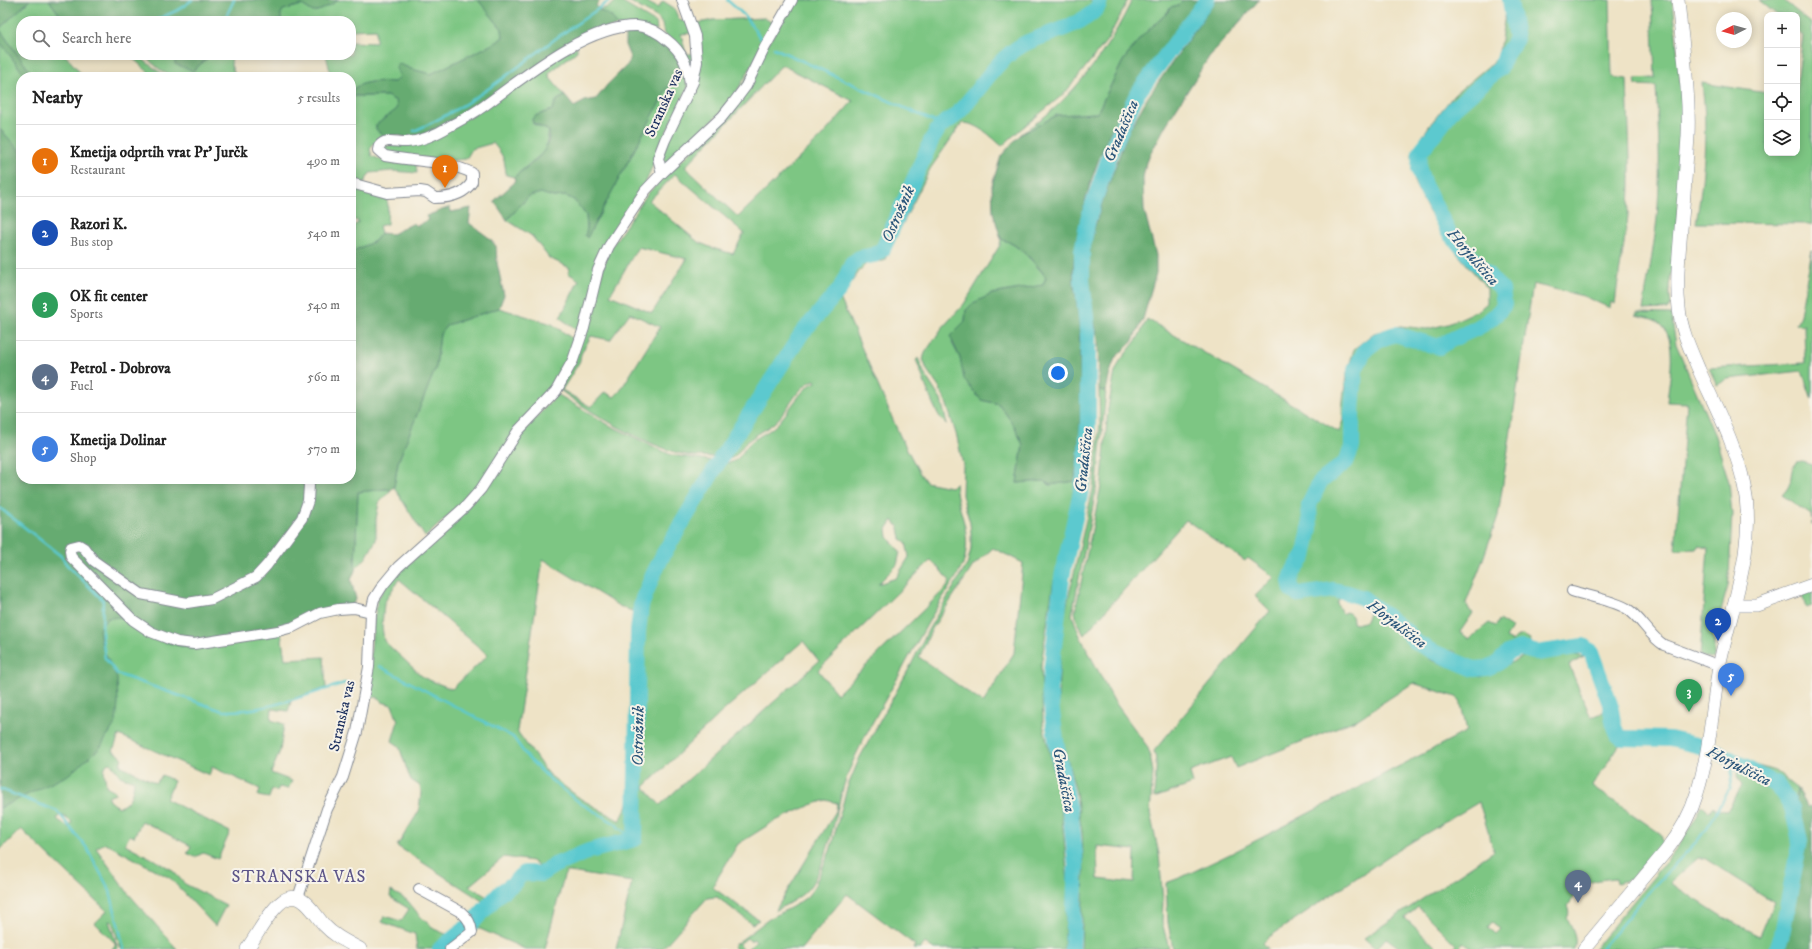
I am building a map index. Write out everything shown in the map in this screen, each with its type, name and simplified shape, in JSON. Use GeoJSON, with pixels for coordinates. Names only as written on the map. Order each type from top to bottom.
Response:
{"type":"FeatureCollection","features":[{"type":"Feature","properties":{"kind":"street","name":"Stranska vas"},"geometry":{"type":"LineString","coordinates":[[662,173],[658,158],[696,74],[697,48],[692,25],[682,0]]}},
{"type":"Feature","properties":{"kind":"street","name":"Stranska vas"},"geometry":{"type":"LineString","coordinates":[[298,898],[327,809],[343,777],[355,738],[369,667],[371,612],[374,599],[398,567],[466,506],[481,489],[518,431],[556,391],[573,360],[584,328],[598,270],[609,246],[645,191],[722,116],[746,86],[765,47],[792,0]]}},
{"type":"Feature","properties":{"kind":"street"},"geometry":{"type":"LineString","coordinates":[[1584,949],[1676,838],[1697,795],[1720,666],[1742,577],[1747,542],[1747,502],[1744,484],[1733,447],[1690,350],[1679,310],[1677,286],[1678,262],[1688,133],[1687,93],[1678,0]]}},
{"type":"Feature","properties":{"kind":"street"},"geometry":{"type":"LineString","coordinates":[[356,184],[387,193],[426,192],[435,198],[456,195],[462,192],[472,182],[472,173],[463,169],[441,164],[385,156],[380,154],[378,150],[379,146],[386,141],[401,142],[417,140],[444,130],[482,108],[505,90],[559,54],[579,42],[607,32],[639,26],[648,28],[665,38],[673,44],[684,61],[690,79],[690,90]]}},
{"type":"Feature","properties":{"kind":"street"},"geometry":{"type":"LineString","coordinates":[[308,484],[308,501],[302,518],[267,566],[256,577],[212,599],[187,603],[141,594],[107,572],[94,561],[84,548],[79,545],[72,547],[70,551],[71,557],[133,620],[151,632],[178,642],[194,644],[278,631],[293,627],[320,614],[339,609],[354,608],[371,612]]}},
{"type":"Feature","properties":{"kind":"street"},"geometry":{"type":"LineString","coordinates":[[1734,605],[1756,605],[1812,585]]}},
{"type":"Feature","properties":{"kind":"street"},"geometry":{"type":"LineString","coordinates":[[1572,590],[1626,608],[1641,622],[1656,640],[1664,646],[1720,666]]}},
{"type":"Feature","properties":{"kind":"street"},"geometry":{"type":"LineString","coordinates":[[419,889],[462,912],[467,918],[472,932],[450,949]]}},
{"type":"Feature","properties":{"kind":"street"},"geometry":{"type":"LineString","coordinates":[[247,949],[273,910],[288,898],[298,898],[306,902],[317,914],[324,925],[339,938],[360,949]]}},
{"type":"Feature","properties":{"kind":"green space"},"geometry":{"type":"Polygon","coordinates":[[[0,0],[30,0],[0,28],[0,0]]]}},
{"type":"Feature","properties":{"kind":"green space"},"geometry":{"type":"Polygon","coordinates":[[[30,0],[49,0],[59,14],[59,16],[16,16],[16,52],[0,28],[30,0]]]}},
{"type":"Feature","properties":{"kind":"green space"},"geometry":{"type":"Polygon","coordinates":[[[49,0],[339,0],[321,10],[313,12],[302,5],[283,10],[281,16],[59,16],[49,0]]]}},
{"type":"Feature","properties":{"kind":"green space"},"geometry":{"type":"Polygon","coordinates":[[[339,0],[478,0],[502,29],[503,37],[497,42],[431,74],[411,69],[400,64],[400,77],[394,82],[366,83],[356,87],[356,72],[330,72],[327,60],[356,60],[356,42],[376,43],[376,29],[356,30],[356,16],[280,16],[280,14],[283,10],[302,5],[313,12],[321,10],[339,0]]]}},
{"type":"Feature","properties":{"kind":"green space"},"geometry":{"type":"Polygon","coordinates":[[[478,0],[601,0],[596,5],[599,10],[611,16],[618,26],[597,30],[470,111],[423,135],[412,138],[394,135],[383,137],[376,129],[376,125],[397,109],[396,101],[387,96],[356,96],[356,87],[366,83],[394,82],[400,77],[396,68],[397,65],[400,64],[411,69],[431,74],[497,42],[503,37],[502,29],[478,0]]]}},
{"type":"Feature","properties":{"kind":"green space"},"geometry":{"type":"Polygon","coordinates":[[[618,0],[656,23],[657,30],[618,26],[599,10],[609,7],[618,0]]]}},
{"type":"Feature","properties":{"kind":"green space"},"geometry":{"type":"Polygon","coordinates":[[[627,0],[643,0],[658,8],[663,1],[674,8],[679,20],[690,23],[693,33],[681,34],[686,54],[695,54],[694,72],[664,34],[662,24],[658,18],[627,0]]]}},
{"type":"Feature","properties":{"kind":"green space"},"geometry":{"type":"Polygon","coordinates":[[[795,0],[1128,0],[1108,39],[1065,93],[1002,146],[989,134],[974,125],[962,123],[930,169],[884,261],[868,262],[861,269],[840,298],[900,436],[919,472],[926,482],[951,487],[955,483],[958,502],[965,527],[966,546],[964,562],[959,573],[943,597],[854,758],[848,773],[829,845],[811,885],[799,897],[775,911],[836,811],[837,803],[826,800],[773,822],[738,844],[712,887],[759,920],[752,924],[717,897],[707,898],[662,949],[616,949],[632,882],[567,872],[564,876],[545,949],[525,949],[478,928],[470,915],[484,902],[397,846],[419,811],[421,792],[420,786],[411,780],[399,746],[392,741],[398,721],[392,705],[382,702],[378,697],[367,698],[373,626],[378,598],[388,583],[460,516],[512,445],[557,394],[609,425],[671,455],[729,463],[738,458],[751,442],[776,425],[805,389],[816,382],[815,380],[808,383],[774,423],[754,436],[734,457],[725,460],[714,457],[687,455],[656,445],[604,419],[560,390],[610,249],[648,193],[718,125],[795,0]],[[782,65],[685,167],[738,217],[821,137],[853,101],[782,65]],[[675,174],[649,201],[698,242],[733,254],[744,233],[675,174]],[[638,247],[610,295],[652,313],[687,259],[638,247]],[[630,313],[610,340],[591,336],[581,354],[580,361],[562,390],[591,407],[605,392],[614,397],[620,391],[660,327],[630,313]],[[893,520],[887,529],[888,537],[900,552],[897,565],[878,584],[896,578],[909,557],[906,542],[901,539],[899,528],[893,520]],[[543,559],[517,731],[548,774],[581,799],[620,821],[627,807],[633,786],[637,613],[619,606],[543,559]],[[931,560],[818,670],[837,694],[947,587],[950,581],[931,560]],[[399,579],[384,603],[382,626],[384,641],[424,678],[452,689],[488,655],[399,579]],[[803,641],[722,712],[644,787],[660,805],[819,661],[803,641]],[[504,857],[469,886],[489,898],[522,871],[538,871],[538,866],[532,861],[504,857]]]}},
{"type":"Feature","properties":{"kind":"green space"},"geometry":{"type":"Polygon","coordinates":[[[1132,0],[1183,0],[1178,5],[1171,7],[1166,14],[1141,37],[1123,61],[1097,113],[1057,115],[1020,135],[1053,110],[1084,77],[1102,53],[1132,0]]]}},
{"type":"Feature","properties":{"kind":"green space"},"geometry":{"type":"Polygon","coordinates":[[[1183,0],[1200,0],[1149,67],[1122,109],[1102,150],[1081,216],[1073,268],[1079,324],[1080,390],[1080,430],[1075,481],[1050,485],[1044,481],[1017,483],[1023,445],[1015,427],[999,404],[981,400],[964,379],[960,358],[950,336],[965,321],[966,310],[973,303],[992,294],[1043,285],[1046,277],[1037,265],[1020,249],[1008,241],[1001,239],[993,212],[992,185],[1001,156],[1020,135],[1057,115],[1097,113],[1123,61],[1141,37],[1166,14],[1171,7],[1178,5],[1183,0]]]}},
{"type":"Feature","properties":{"kind":"green space"},"geometry":{"type":"Polygon","coordinates":[[[1216,0],[1259,0],[1209,57],[1166,125],[1146,162],[1143,178],[1144,210],[1156,255],[1156,273],[1143,319],[1132,342],[1115,358],[1106,391],[1099,390],[1098,339],[1092,310],[1089,281],[1089,255],[1094,229],[1128,132],[1148,97],[1216,0]]]}},
{"type":"Feature","properties":{"kind":"green space"},"geometry":{"type":"Polygon","coordinates":[[[1504,0],[1610,0],[1612,77],[1627,79],[1630,175],[1629,207],[1626,232],[1615,304],[1611,302],[1610,308],[1583,296],[1533,284],[1498,516],[1466,603],[1470,611],[1473,613],[1460,632],[1469,639],[1489,623],[1496,626],[1499,620],[1512,628],[1506,638],[1512,641],[1516,637],[1523,635],[1530,639],[1530,646],[1515,647],[1506,651],[1500,659],[1477,665],[1467,663],[1454,651],[1444,651],[1422,643],[1417,647],[1431,660],[1481,677],[1525,656],[1533,659],[1571,654],[1584,657],[1569,665],[1591,718],[1607,710],[1612,737],[1620,744],[1592,786],[1661,834],[1663,844],[1631,879],[1617,883],[1616,878],[1599,880],[1587,884],[1578,892],[1568,906],[1570,912],[1567,918],[1575,937],[1574,949],[1472,949],[1463,942],[1458,949],[1452,949],[1456,945],[1418,907],[1405,918],[1438,949],[1401,949],[1386,938],[1376,949],[1364,938],[1494,851],[1479,802],[1393,853],[1269,937],[1263,943],[1268,949],[1173,949],[1168,923],[1166,883],[1232,853],[1467,731],[1460,700],[1456,697],[1413,683],[1358,719],[1236,768],[1231,757],[1190,772],[1193,784],[1154,798],[1156,769],[1154,751],[1270,611],[1255,596],[1274,577],[1248,558],[1245,561],[1186,520],[1084,635],[1078,624],[1075,612],[1102,481],[1108,408],[1115,372],[1120,361],[1138,338],[1147,319],[1339,432],[1343,420],[1342,408],[1346,376],[1354,349],[1374,333],[1400,326],[1427,329],[1448,324],[1479,310],[1487,303],[1487,288],[1456,252],[1429,212],[1415,184],[1412,154],[1429,126],[1454,95],[1498,58],[1505,15],[1504,0]],[[1340,598],[1337,603],[1339,608],[1343,614],[1346,612],[1351,615],[1353,623],[1357,624],[1366,621],[1371,609],[1350,598],[1340,598]],[[1492,922],[1488,927],[1496,934],[1501,929],[1492,922]]]}},
{"type":"Feature","properties":{"kind":"green space"},"geometry":{"type":"Polygon","coordinates":[[[1652,0],[1673,0],[1684,127],[1674,258],[1669,286],[1671,305],[1668,309],[1643,310],[1657,218],[1659,190],[1659,145],[1656,86],[1636,85],[1635,79],[1655,78],[1652,0]]]}},
{"type":"Feature","properties":{"kind":"green space"},"geometry":{"type":"Polygon","coordinates":[[[1759,0],[1783,0],[1798,12],[1773,12],[1759,0]]]}},
{"type":"Feature","properties":{"kind":"green space"},"geometry":{"type":"Polygon","coordinates":[[[1800,14],[1812,24],[1812,226],[1810,224],[1696,223],[1701,189],[1705,136],[1702,83],[1764,93],[1764,156],[1800,156],[1800,60],[1803,36],[1800,34],[1800,14]]]}},
{"type":"Feature","properties":{"kind":"green space"},"geometry":{"type":"Polygon","coordinates":[[[765,18],[775,25],[729,105],[666,163],[662,159],[665,146],[698,78],[694,24],[713,20],[765,18]]]}},
{"type":"Feature","properties":{"kind":"green space"},"geometry":{"type":"Polygon","coordinates":[[[645,29],[665,43],[674,52],[681,63],[587,238],[585,236],[587,229],[586,215],[574,200],[566,196],[553,197],[541,193],[529,196],[507,220],[494,201],[515,182],[514,177],[538,158],[543,152],[549,139],[549,131],[533,123],[532,119],[535,116],[552,110],[557,100],[565,96],[574,107],[585,101],[596,99],[608,84],[628,64],[630,57],[625,45],[625,30],[645,29]]]}},
{"type":"Feature","properties":{"kind":"green space"},"geometry":{"type":"Polygon","coordinates":[[[0,30],[16,52],[16,60],[22,60],[30,72],[22,72],[0,42],[0,30]]]}},
{"type":"Feature","properties":{"kind":"green space"},"geometry":{"type":"Polygon","coordinates":[[[0,42],[22,72],[16,72],[16,147],[0,129],[0,42]]]}},
{"type":"Feature","properties":{"kind":"green space"},"geometry":{"type":"Polygon","coordinates":[[[577,46],[577,51],[549,73],[550,78],[565,96],[557,100],[552,110],[535,116],[532,119],[533,124],[549,131],[545,151],[514,177],[506,175],[503,158],[493,143],[472,149],[466,159],[444,161],[384,152],[382,146],[402,145],[577,46]]]}},
{"type":"Feature","properties":{"kind":"green space"},"geometry":{"type":"Polygon","coordinates":[[[22,60],[69,60],[80,72],[30,72],[22,60]]]}},
{"type":"Feature","properties":{"kind":"green space"},"geometry":{"type":"Polygon","coordinates":[[[135,60],[144,60],[159,72],[148,72],[135,60]]]}},
{"type":"Feature","properties":{"kind":"green space"},"geometry":{"type":"Polygon","coordinates":[[[149,60],[175,60],[193,71],[205,60],[232,60],[231,65],[234,72],[163,72],[149,60]]]}},
{"type":"Feature","properties":{"kind":"green space"},"geometry":{"type":"Polygon","coordinates":[[[175,60],[205,60],[193,71],[175,64],[175,60]]]}},
{"type":"Feature","properties":{"kind":"green space"},"geometry":{"type":"Polygon","coordinates":[[[681,63],[688,87],[663,139],[644,187],[612,236],[580,329],[576,329],[560,318],[579,280],[568,273],[570,268],[549,258],[532,236],[507,220],[529,196],[541,193],[553,197],[566,196],[574,200],[586,215],[587,229],[585,236],[587,238],[681,63]]]}},
{"type":"Feature","properties":{"kind":"green space"},"geometry":{"type":"Polygon","coordinates":[[[356,96],[387,96],[396,101],[398,109],[376,125],[376,129],[383,137],[373,144],[370,149],[372,156],[379,159],[416,164],[417,173],[392,171],[370,173],[363,185],[356,182],[356,96]]]}},
{"type":"Feature","properties":{"kind":"green space"},"geometry":{"type":"Polygon","coordinates":[[[0,129],[16,147],[16,484],[356,484],[356,250],[375,241],[381,233],[392,234],[414,223],[417,226],[428,220],[426,216],[450,207],[451,212],[471,208],[469,223],[488,237],[496,246],[497,263],[504,295],[499,308],[447,325],[440,334],[436,367],[398,462],[394,487],[391,490],[386,489],[358,492],[356,568],[351,580],[356,599],[350,608],[250,638],[191,649],[151,638],[121,617],[108,618],[99,629],[102,646],[117,678],[118,704],[116,722],[100,748],[68,775],[0,808],[0,129]]]}},
{"type":"Feature","properties":{"kind":"green space"},"geometry":{"type":"Polygon","coordinates":[[[356,188],[386,197],[388,205],[387,224],[379,226],[381,233],[375,241],[356,250],[356,224],[358,221],[356,220],[356,188]]]}},
{"type":"Feature","properties":{"kind":"green space"},"geometry":{"type":"Polygon","coordinates":[[[1001,239],[1008,241],[1026,255],[1046,277],[1043,285],[992,294],[966,310],[965,321],[952,343],[960,358],[965,379],[972,389],[981,400],[999,404],[1015,427],[1023,445],[1017,483],[1044,481],[1050,485],[1075,481],[1067,527],[1053,585],[1041,665],[1043,724],[1060,798],[1068,884],[1064,949],[934,949],[925,943],[920,949],[913,949],[915,945],[847,894],[801,949],[747,949],[756,942],[754,939],[750,941],[747,938],[739,944],[743,949],[736,949],[733,946],[769,919],[807,897],[813,889],[830,851],[847,788],[860,757],[911,665],[928,630],[967,565],[971,549],[971,534],[970,523],[962,495],[963,465],[957,437],[946,402],[940,389],[927,370],[923,359],[925,353],[942,328],[964,304],[1000,245],[1001,239]],[[993,548],[973,566],[932,629],[919,657],[983,703],[1014,653],[1023,563],[993,548]]]}},
{"type":"Feature","properties":{"kind":"green space"},"geometry":{"type":"Polygon","coordinates":[[[1812,250],[1812,399],[1802,371],[1728,379],[1717,385],[1709,368],[1805,363],[1804,325],[1796,324],[1800,315],[1812,250]]]}},
{"type":"Feature","properties":{"kind":"green space"},"geometry":{"type":"Polygon","coordinates":[[[499,308],[552,324],[577,342],[564,373],[476,491],[425,537],[394,487],[398,462],[436,367],[440,334],[447,325],[499,308]]]}},
{"type":"Feature","properties":{"kind":"green space"},"geometry":{"type":"Polygon","coordinates":[[[1637,313],[1671,314],[1676,344],[1715,436],[1729,482],[1732,514],[1728,586],[1720,614],[1717,615],[1712,639],[1714,641],[1714,658],[1710,659],[1700,656],[1708,548],[1698,546],[1696,549],[1675,550],[1687,403],[1667,402],[1671,371],[1671,349],[1669,339],[1665,330],[1657,321],[1636,315],[1637,313]]]}},
{"type":"Feature","properties":{"kind":"green space"},"geometry":{"type":"Polygon","coordinates":[[[918,358],[925,375],[941,400],[947,424],[938,414],[929,395],[916,360],[918,358]]]}},
{"type":"Feature","properties":{"kind":"green space"},"geometry":{"type":"Polygon","coordinates":[[[1099,390],[1106,391],[1097,485],[1072,615],[1080,636],[1114,701],[1147,746],[1150,754],[1153,772],[1150,813],[1159,854],[1163,901],[1162,922],[1169,949],[1081,949],[1084,873],[1082,833],[1076,793],[1059,725],[1058,694],[1062,626],[1093,489],[1100,424],[1099,390]],[[1097,846],[1098,879],[1134,883],[1135,850],[1097,846]]]}},
{"type":"Feature","properties":{"kind":"green space"},"geometry":{"type":"Polygon","coordinates":[[[1802,461],[1812,464],[1812,525],[1811,515],[1782,495],[1789,486],[1793,467],[1796,462],[1802,461]]]}},
{"type":"Feature","properties":{"kind":"green space"},"geometry":{"type":"Polygon","coordinates":[[[386,489],[391,490],[379,503],[376,519],[376,540],[366,558],[356,568],[358,492],[386,489]]]}},
{"type":"Feature","properties":{"kind":"green space"},"geometry":{"type":"Polygon","coordinates":[[[1812,591],[1812,606],[1806,608],[1802,595],[1812,591]]]}},
{"type":"Feature","properties":{"kind":"green space"},"geometry":{"type":"Polygon","coordinates":[[[121,617],[133,627],[281,633],[285,659],[324,657],[326,688],[292,699],[288,711],[272,709],[271,720],[284,724],[280,751],[271,773],[292,781],[288,789],[279,787],[277,791],[272,789],[269,798],[258,796],[260,789],[212,767],[209,775],[119,735],[113,751],[122,757],[120,765],[156,783],[162,775],[174,781],[166,799],[230,832],[218,859],[203,853],[195,857],[187,853],[191,846],[142,821],[134,837],[130,835],[125,844],[171,869],[185,884],[226,905],[215,926],[170,878],[105,843],[96,848],[128,893],[177,949],[121,949],[112,922],[109,921],[118,949],[112,949],[116,944],[95,923],[107,911],[21,829],[0,850],[0,808],[7,803],[114,672],[102,646],[99,629],[108,618],[121,617]],[[108,763],[104,771],[106,786],[115,791],[115,794],[108,797],[109,801],[119,807],[126,803],[131,797],[134,781],[120,776],[112,764],[108,763]],[[60,814],[57,819],[69,828],[72,822],[60,814]]]}},
{"type":"Feature","properties":{"kind":"green space"},"geometry":{"type":"Polygon","coordinates":[[[1751,764],[1775,771],[1797,789],[1795,800],[1800,813],[1807,859],[1802,867],[1787,869],[1792,885],[1786,911],[1777,929],[1773,949],[1594,949],[1676,850],[1697,816],[1701,805],[1709,812],[1713,806],[1716,810],[1727,811],[1742,786],[1737,776],[1738,770],[1743,765],[1751,764]],[[1698,858],[1670,883],[1723,917],[1760,936],[1774,902],[1704,858],[1698,858]]]}},
{"type":"Feature","properties":{"kind":"green space"},"geometry":{"type":"Polygon","coordinates":[[[1797,789],[1808,807],[1812,806],[1812,949],[1773,949],[1777,929],[1786,911],[1792,885],[1787,869],[1790,864],[1796,869],[1801,865],[1803,858],[1804,838],[1796,800],[1797,789]]]}},
{"type":"Feature","properties":{"kind":"green space"},"geometry":{"type":"Polygon","coordinates":[[[391,891],[407,900],[420,916],[434,929],[448,935],[465,921],[468,930],[446,949],[417,949],[415,934],[382,922],[384,916],[401,921],[409,909],[390,897],[391,891]]]}},
{"type":"Feature","properties":{"kind":"waterway"},"geometry":{"type":"LineString","coordinates":[[165,16],[178,10],[192,0]]}},
{"type":"Feature","properties":{"kind":"waterway"},"geometry":{"type":"LineString","coordinates":[[226,16],[234,0]]}},
{"type":"Feature","properties":{"kind":"waterway"},"geometry":{"type":"LineString","coordinates":[[414,131],[452,112],[487,90],[610,0]]}},
{"type":"Feature","properties":{"kind":"waterway"},"geometry":{"type":"LineString","coordinates":[[727,0],[744,15],[761,39]]}},
{"type":"Feature","properties":{"kind":"waterway","name":"Ostrožnik"},"geometry":{"type":"LineString","coordinates":[[721,458],[802,333],[840,289],[852,264],[859,258],[874,255],[883,249],[932,139],[939,128],[964,107],[995,68],[1013,51],[1032,40],[1080,21],[1090,15],[1097,8],[1100,0]]}},
{"type":"Feature","properties":{"kind":"waterway","name":"Gradaščica"},"geometry":{"type":"LineString","coordinates":[[1072,949],[1076,865],[1071,817],[1057,747],[1049,690],[1062,577],[1084,477],[1088,423],[1088,335],[1082,279],[1082,251],[1088,219],[1112,149],[1137,94],[1207,0]]}},
{"type":"Feature","properties":{"kind":"waterway","name":"Horjulščica"},"geometry":{"type":"LineString","coordinates":[[1510,0],[1516,39],[1506,54],[1500,68],[1454,108],[1420,152],[1419,169],[1424,185],[1449,233],[1502,290],[1504,305],[1489,321],[1439,347],[1395,334],[1378,340],[1365,350],[1355,370],[1352,413],[1352,447],[1346,462],[1320,482],[1309,505],[1310,528],[1304,557],[1294,570],[1290,581],[1292,591],[1300,595],[1333,590],[1363,598],[1407,632],[1417,643],[1436,653],[1474,669],[1487,668],[1498,663],[1508,653],[1520,648],[1537,653],[1583,646],[1591,652],[1610,704],[1614,727],[1617,734],[1622,738],[1670,739],[1696,745],[1718,752],[1778,786],[1792,808],[1800,840],[1782,934],[1777,949]]}},
{"type":"Feature","properties":{"kind":"waterway"},"geometry":{"type":"LineString","coordinates":[[774,48],[941,126]]}},
{"type":"Feature","properties":{"kind":"waterway","name":"Ostrožnik"},"geometry":{"type":"LineString","coordinates":[[472,923],[501,892],[525,873],[541,874],[555,865],[589,851],[635,839],[638,632],[641,606],[652,577],[664,553],[718,463]]}},
{"type":"Feature","properties":{"kind":"waterway"},"geometry":{"type":"LineString","coordinates":[[0,508],[61,556],[67,565],[103,600],[102,635],[105,658],[117,674],[223,711],[239,711],[270,706],[345,683]]}},
{"type":"Feature","properties":{"kind":"waterway"},"geometry":{"type":"LineString","coordinates":[[379,666],[513,737],[528,758],[551,780],[580,803],[616,824],[619,828],[635,839]]}},
{"type":"Feature","properties":{"kind":"waterway"},"geometry":{"type":"LineString","coordinates":[[1601,949],[1652,888],[1698,840],[1710,823],[1729,790],[1732,775],[1730,759]]}},
{"type":"Feature","properties":{"kind":"waterway"},"geometry":{"type":"LineString","coordinates":[[0,789],[57,811],[87,848],[110,891],[124,949]]}},
{"type":"Feature","properties":{"kind":"waterway","name":"Ostrožnik"},"geometry":{"type":"LineString","coordinates":[[440,949],[466,928]]}},
{"type":"Feature","properties":{"kind":"place","name":"Kmetija odprtih vrat Pr' Jurčk"},"geometry":{"type":"Point","coordinates":[445,188]}},
{"type":"Feature","properties":{"kind":"place","name":"Razori K."},"geometry":{"type":"Point","coordinates":[1718,641]}},
{"type":"Feature","properties":{"kind":"place","name":"Kmetija Dolinar"},"geometry":{"type":"Point","coordinates":[1731,696]}},
{"type":"Feature","properties":{"kind":"place","name":"OK fit center"},"geometry":{"type":"Point","coordinates":[1689,712]}},
{"type":"Feature","properties":{"kind":"place","name":"Petrol - Dobrova"},"geometry":{"type":"Point","coordinates":[1578,903]}},
{"type":"Feature","properties":{"kind":"district","name":"STRANSKA VAS"},"geometry":{"type":"Point","coordinates":[299,877]}}]}
